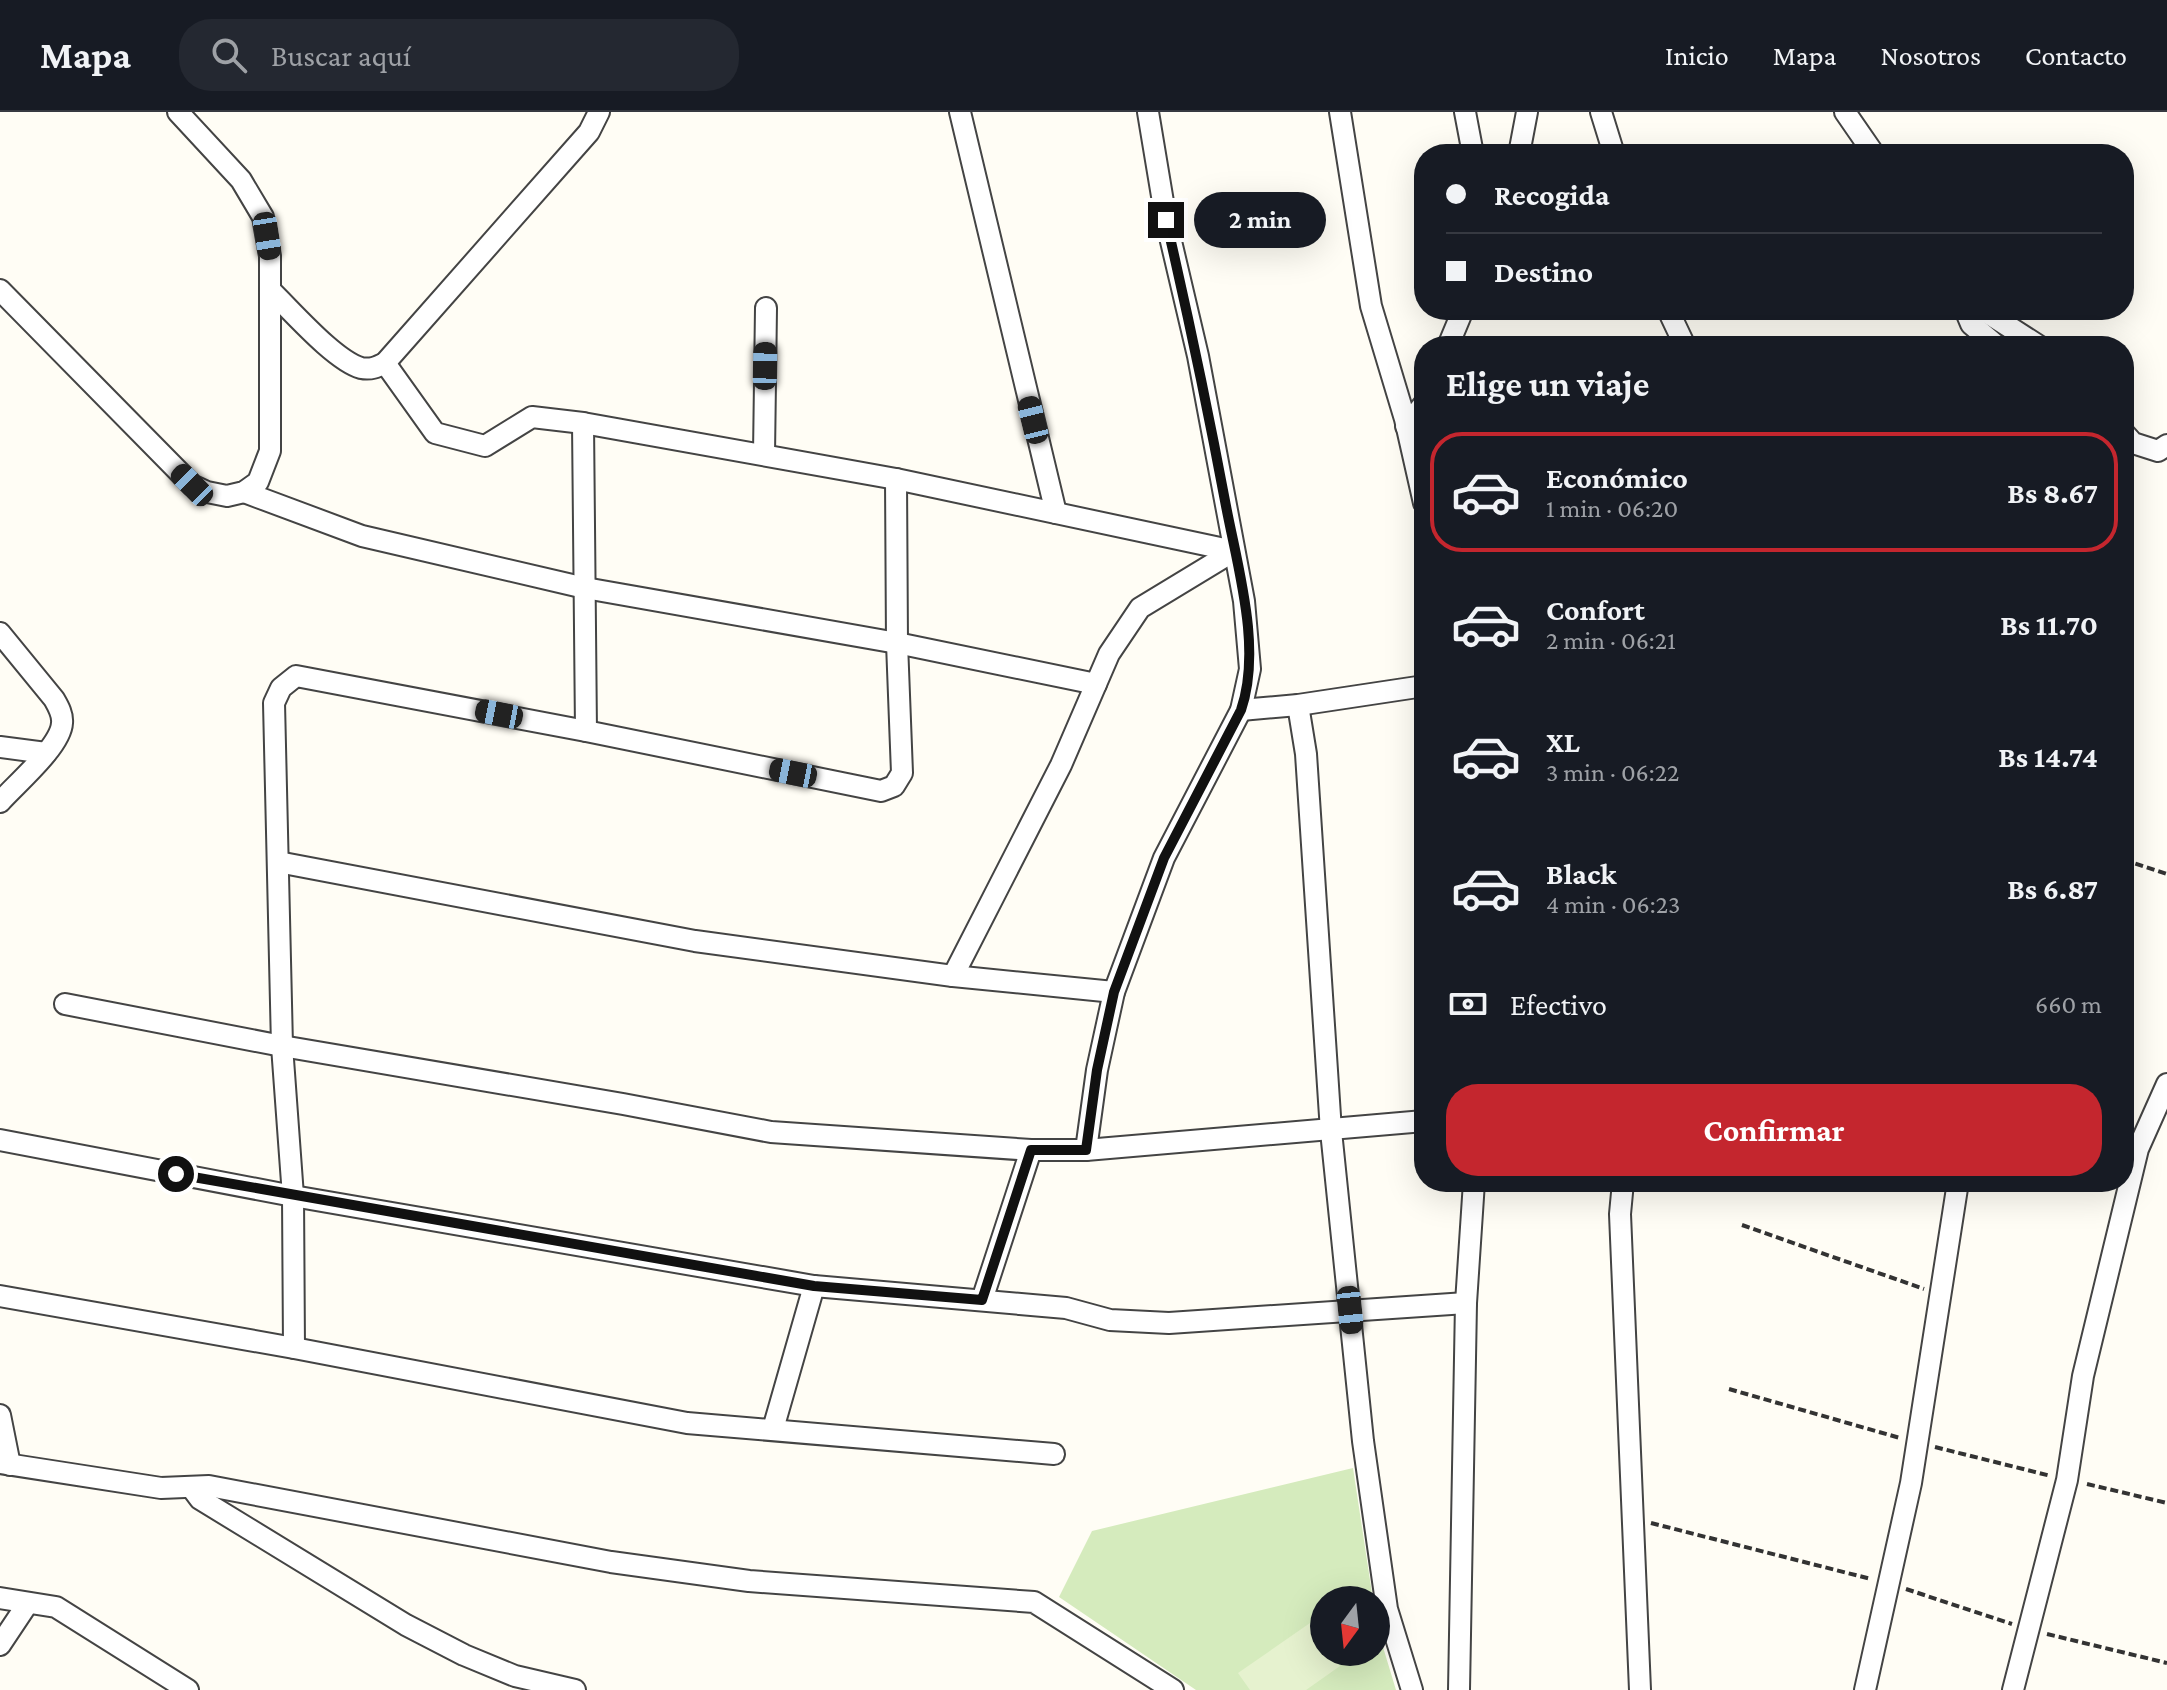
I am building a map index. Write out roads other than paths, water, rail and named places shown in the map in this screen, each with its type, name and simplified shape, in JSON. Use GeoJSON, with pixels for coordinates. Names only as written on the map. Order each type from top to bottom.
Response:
{"type":"FeatureCollection","features":[{"type":"Feature","properties":{"kind":"street"},"geometry":{"type":"LineString","coordinates":[[0,290],[192,485],[227,496],[244,492],[258,482],[270,451],[270,256],[263,217],[241,180],[178,112]]}},
{"type":"Feature","properties":{"kind":"street"},"geometry":{"type":"LineString","coordinates":[[270,290],[344,360],[364,369],[376,368],[385,363],[589,132],[599,112]]}},
{"type":"Feature","properties":{"kind":"street"},"geometry":{"type":"LineString","coordinates":[[960,112],[1056,513]]}},
{"type":"Feature","properties":{"kind":"street"},"geometry":{"type":"LineString","coordinates":[[1086,1150],[1097,1070],[1114,992],[1164,858],[1241,710],[1250,669],[1244,601],[1198,356],[1166,220],[1148,112]]}},
{"type":"Feature","properties":{"kind":"street"},"geometry":{"type":"LineString","coordinates":[[1340,112],[1371,306],[1414,460]]}},
{"type":"Feature","properties":{"kind":"street"},"geometry":{"type":"LineString","coordinates":[[1465,112],[1471,144]]}},
{"type":"Feature","properties":{"kind":"street"},"geometry":{"type":"LineString","coordinates":[[1521,144],[1527,112]]}},
{"type":"Feature","properties":{"kind":"street"},"geometry":{"type":"LineString","coordinates":[[1601,112],[1611,144]]}},
{"type":"Feature","properties":{"kind":"street"},"geometry":{"type":"LineString","coordinates":[[1845,112],[1867,144]]}},
{"type":"Feature","properties":{"kind":"street"},"geometry":{"type":"LineString","coordinates":[[764,454],[766,308]]}},
{"type":"Feature","properties":{"kind":"street"},"geometry":{"type":"LineString","coordinates":[[1969,320],[1985,336]]}},
{"type":"Feature","properties":{"kind":"street"},"geometry":{"type":"LineString","coordinates":[[1999,320],[2023,336]]}},
{"type":"Feature","properties":{"kind":"street"},"geometry":{"type":"LineString","coordinates":[[385,363],[435,433],[485,446],[532,417],[583,423],[896,479],[1234,551]]}},
{"type":"Feature","properties":{"kind":"street"},"geometry":{"type":"LineString","coordinates":[[1406,426],[1414,416]]}},
{"type":"Feature","properties":{"kind":"street"},"geometry":{"type":"LineString","coordinates":[[583,423],[586,731]]}},
{"type":"Feature","properties":{"kind":"street"},"geometry":{"type":"LineString","coordinates":[[2134,443],[2158,451],[2167,445]]}},
{"type":"Feature","properties":{"kind":"street"},"geometry":{"type":"LineString","coordinates":[[294,1348],[293,1196],[282,1046],[274,703],[281,688],[296,676],[881,791],[894,786],[902,773],[896,479]]}},
{"type":"Feature","properties":{"kind":"street"},"geometry":{"type":"LineString","coordinates":[[244,492],[362,536],[585,588],[897,643],[1096,684]]}},
{"type":"Feature","properties":{"kind":"street"},"geometry":{"type":"LineString","coordinates":[[953,976],[1061,765],[1109,654],[1140,608],[1234,551]]}},
{"type":"Feature","properties":{"kind":"street"},"geometry":{"type":"LineString","coordinates":[[0,633],[54,699],[61,710],[62,723],[59,735],[46,753],[0,802]]}},
{"type":"Feature","properties":{"kind":"street"},"geometry":{"type":"LineString","coordinates":[[1241,710],[1414,688]]}},
{"type":"Feature","properties":{"kind":"street"},"geometry":{"type":"LineString","coordinates":[[1298,705],[1306,754],[1331,1131],[1363,1441],[1387,1609],[1412,1690]]}},
{"type":"Feature","properties":{"kind":"street"},"geometry":{"type":"LineString","coordinates":[[0,747],[46,753]]}},
{"type":"Feature","properties":{"kind":"street"},"geometry":{"type":"LineString","coordinates":[[278,862],[665,936],[953,976],[1114,992]]}},
{"type":"Feature","properties":{"kind":"street"},"geometry":{"type":"LineString","coordinates":[[65,1004],[282,1046],[771,1132],[1031,1150],[1086,1150],[1414,1122]]}},
{"type":"Feature","properties":{"kind":"street"},"geometry":{"type":"LineString","coordinates":[[2134,1166],[2138,1149],[2167,1084]]}},
{"type":"Feature","properties":{"kind":"street"},"geometry":{"type":"LineString","coordinates":[[0,1140],[293,1196],[814,1286],[1066,1308],[1110,1320],[1155,1322],[1466,1303]]}},
{"type":"Feature","properties":{"kind":"street"},"geometry":{"type":"LineString","coordinates":[[982,1300],[1031,1150]]}},
{"type":"Feature","properties":{"kind":"street"},"geometry":{"type":"LineString","coordinates":[[1459,1690],[1466,1303],[1473,1192]]}},
{"type":"Feature","properties":{"kind":"street"},"geometry":{"type":"LineString","coordinates":[[1622,1192],[1620,1214],[1640,1690]]}},
{"type":"Feature","properties":{"kind":"street"},"geometry":{"type":"LineString","coordinates":[[1865,1690],[1911,1483],[1956,1192]]}},
{"type":"Feature","properties":{"kind":"street"},"geometry":{"type":"LineString","coordinates":[[2013,1690],[2067,1480],[2083,1376],[2128,1192]]}},
{"type":"Feature","properties":{"kind":"street"},"geometry":{"type":"LineString","coordinates":[[773,1429],[814,1286]]}},
{"type":"Feature","properties":{"kind":"street"},"geometry":{"type":"LineString","coordinates":[[0,1296],[687,1423],[1054,1454]]}},
{"type":"Feature","properties":{"kind":"street"},"geometry":{"type":"LineString","coordinates":[[0,1415],[5,1464],[161,1488],[209,1486],[611,1562],[687,1573],[851,1590],[1034,1602],[1173,1690]]}},
{"type":"Feature","properties":{"kind":"street"},"geometry":{"type":"LineString","coordinates":[[191,1487],[200,1499],[406,1625],[464,1655],[515,1676],[575,1690]]}},
{"type":"Feature","properties":{"kind":"street"},"geometry":{"type":"LineString","coordinates":[[0,1598],[56,1607],[188,1690]]}},
{"type":"Feature","properties":{"kind":"street"},"geometry":{"type":"LineString","coordinates":[[0,1645],[28,1603]]}}]}
